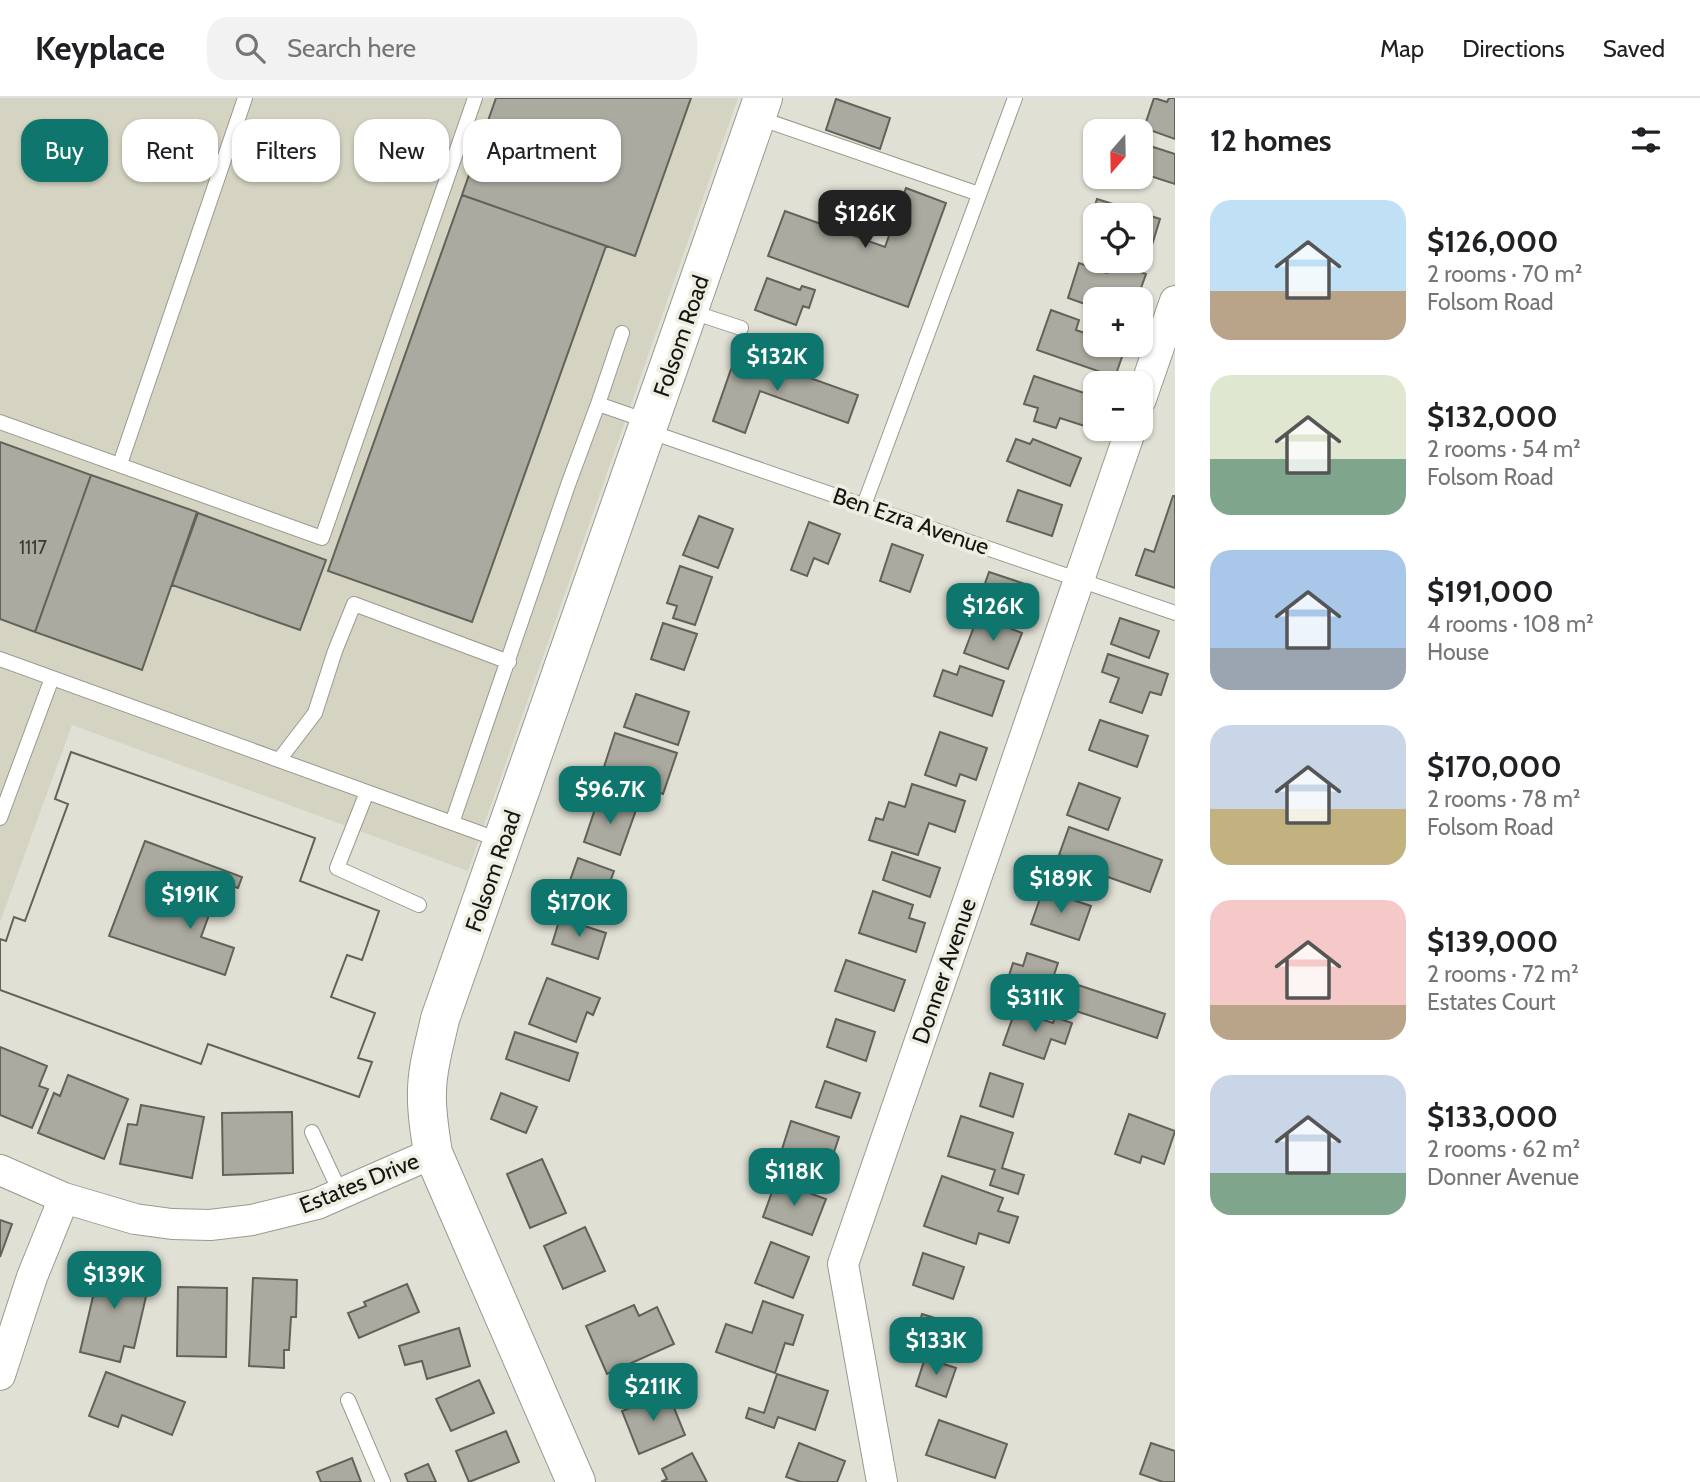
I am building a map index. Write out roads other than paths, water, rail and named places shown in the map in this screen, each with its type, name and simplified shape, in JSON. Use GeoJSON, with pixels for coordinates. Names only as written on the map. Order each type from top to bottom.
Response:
{"type":"FeatureCollection","features":[{"type":"Feature","properties":{"kind":"street","name":"Folsom Road"},"geometry":{"type":"LineString","coordinates":[[576,1482],[433,1153],[426,1090],[440,1019],[760,108]]}},
{"type":"Feature","properties":{"kind":"street"},"geometry":{"type":"LineString","coordinates":[[1151,371],[1175,300]]}},
{"type":"Feature","properties":{"kind":"street","name":"Donner Avenue"},"geometry":{"type":"LineString","coordinates":[[882,1482],[843,1264],[1127,441]]}},
{"type":"Feature","properties":{"kind":"street","name":"Estates Drive"},"geometry":{"type":"LineString","coordinates":[[0,1170],[64,1198],[135,1219],[210,1225],[252,1220],[317,1204],[433,1153]]}},
{"type":"Feature","properties":{"kind":"street"},"geometry":{"type":"LineString","coordinates":[[0,1375],[32,1277],[64,1198]]}},
{"type":"Feature","properties":{"kind":"lane"},"geometry":{"type":"LineString","coordinates":[[120,464],[246,98]]}},
{"type":"Feature","properties":{"kind":"lane"},"geometry":{"type":"LineString","coordinates":[[0,422],[322,538],[475,98]]}},
{"type":"Feature","properties":{"kind":"lane"},"geometry":{"type":"LineString","coordinates":[[864,505],[903,382],[1015,98]]}},
{"type":"Feature","properties":{"kind":"lane"},"geometry":{"type":"LineString","coordinates":[[760,108],[979,194]]}},
{"type":"Feature","properties":{"kind":"lane"},"geometry":{"type":"LineString","coordinates":[[690,311],[741,328]]}},
{"type":"Feature","properties":{"kind":"lane"},"geometry":{"type":"LineString","coordinates":[[453,823],[622,333]]}},
{"type":"Feature","properties":{"kind":"lane","name":"Ben Ezra Avenue"},"geometry":{"type":"LineString","coordinates":[[598,404],[649,426],[864,505],[1175,613]]}},
{"type":"Feature","properties":{"kind":"lane"},"geometry":{"type":"LineString","coordinates":[[279,760],[314,713],[354,604],[509,662]]}},
{"type":"Feature","properties":{"kind":"lane"},"geometry":{"type":"LineString","coordinates":[[0,659],[503,842]]}},
{"type":"Feature","properties":{"kind":"lane"},"geometry":{"type":"LineString","coordinates":[[0,818],[52,678]]}},
{"type":"Feature","properties":{"kind":"lane"},"geometry":{"type":"LineString","coordinates":[[366,792],[337,869],[419,905]]}},
{"type":"Feature","properties":{"kind":"lane"},"geometry":{"type":"LineString","coordinates":[[313,1132],[341,1194]]}},
{"type":"Feature","properties":{"kind":"lane"},"geometry":{"type":"LineString","coordinates":[[348,1400],[383,1482]]}}]}
